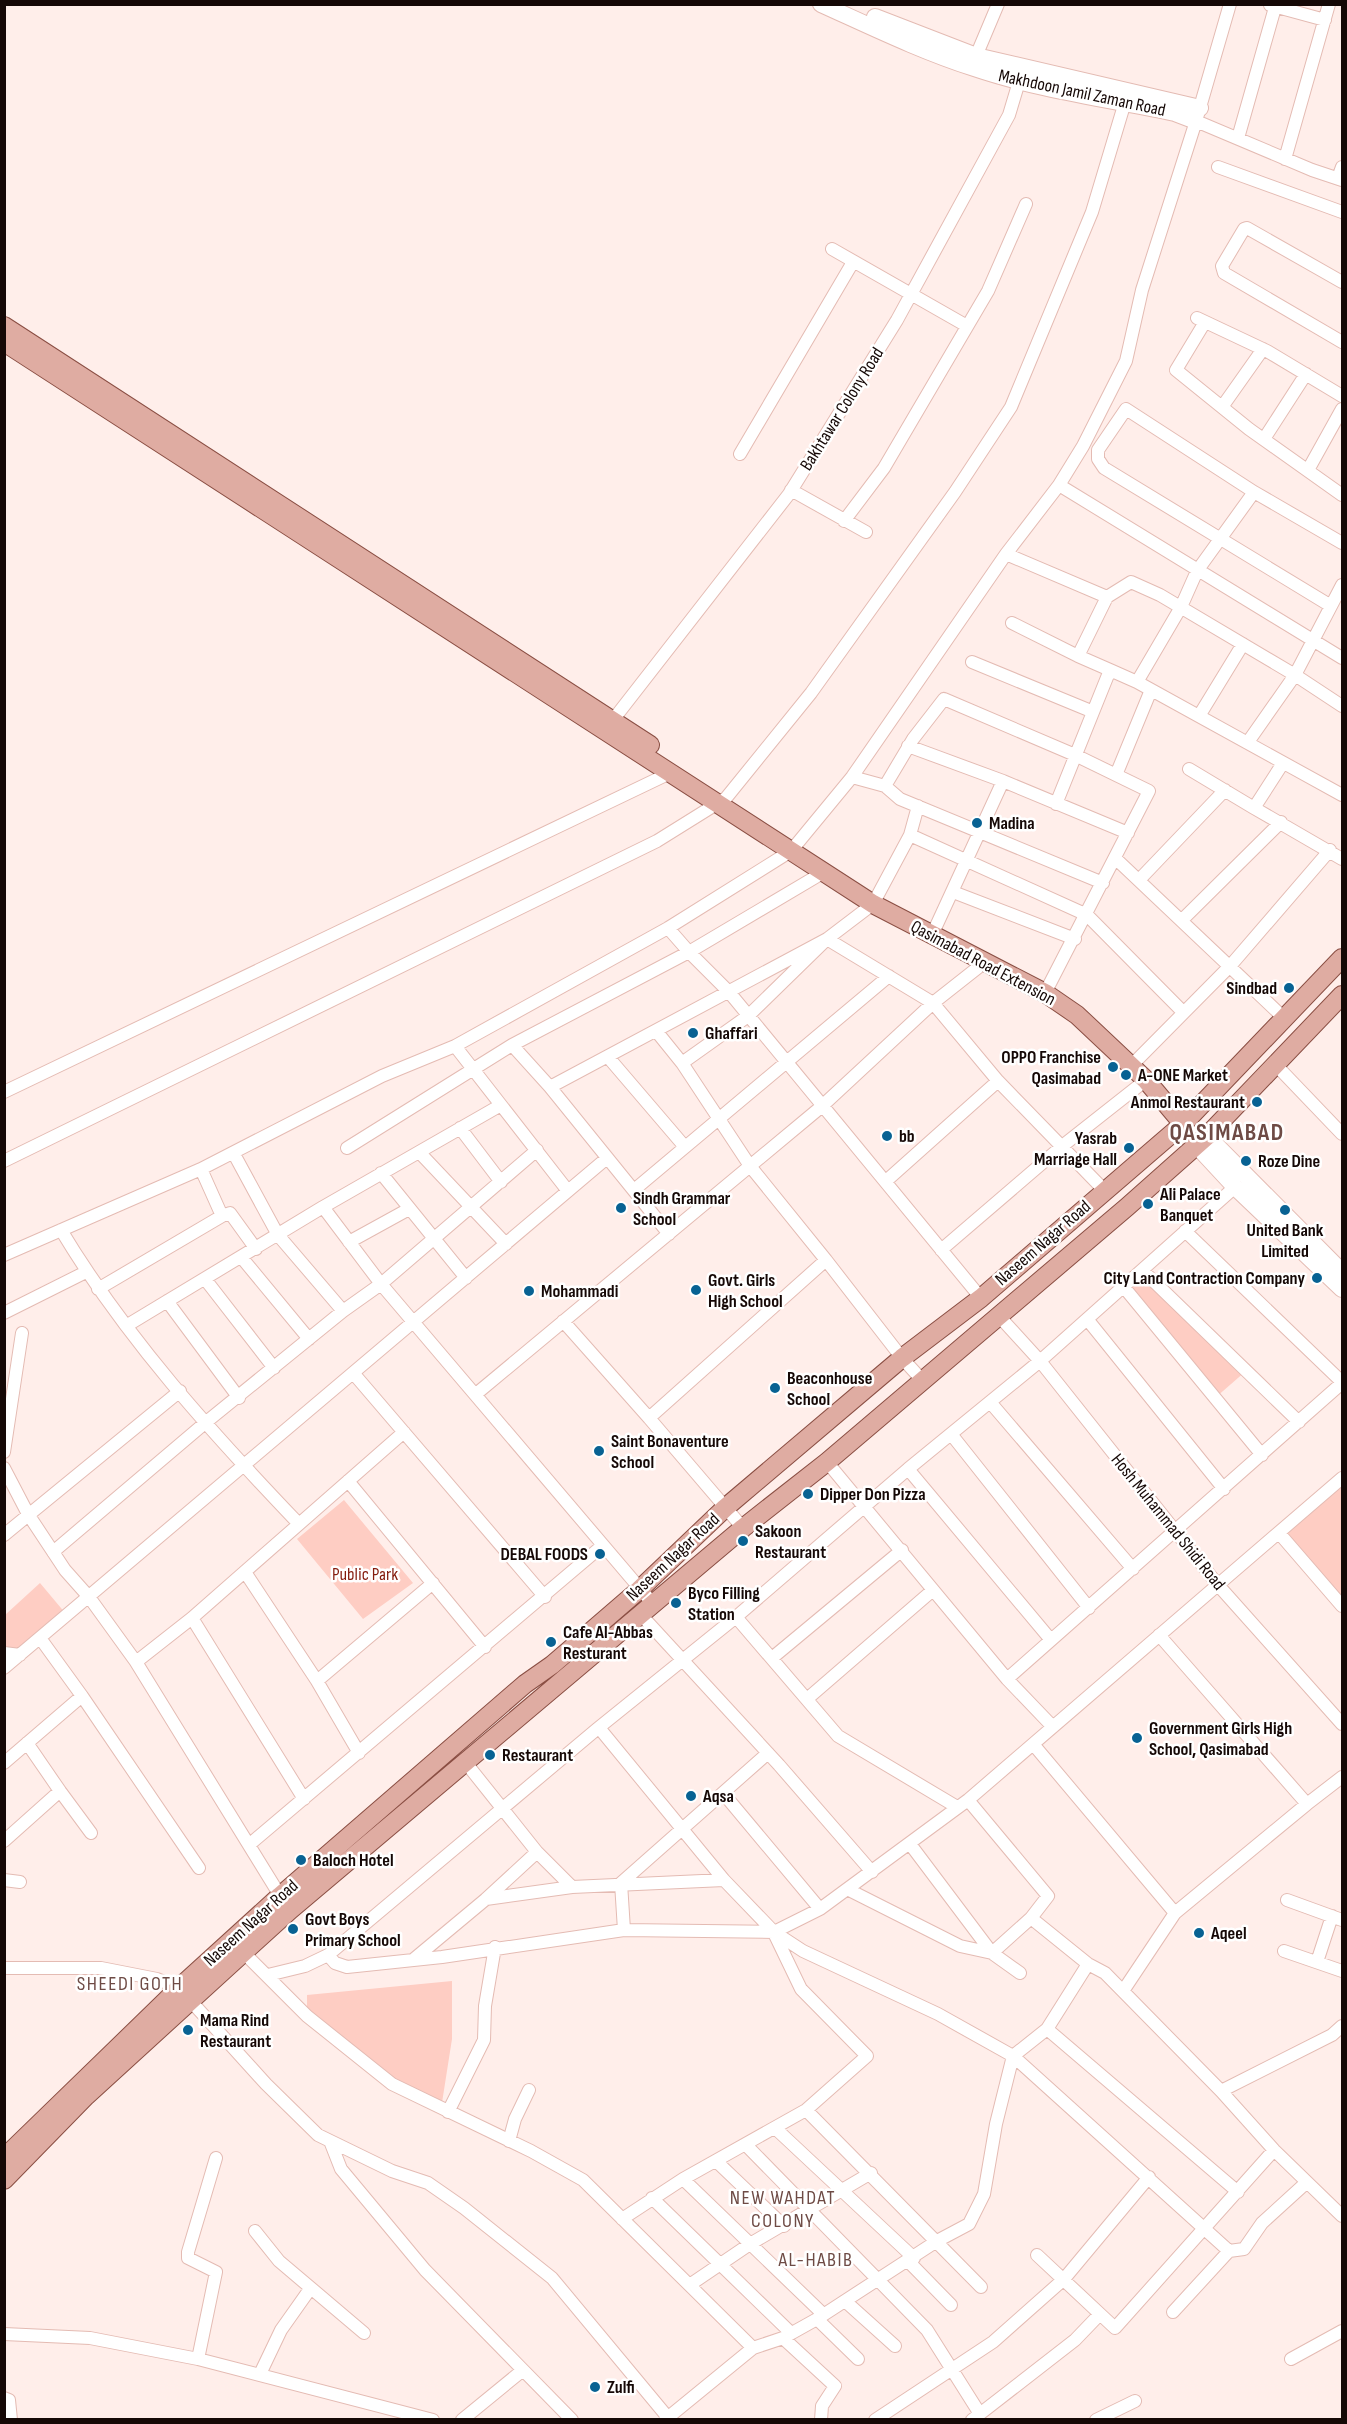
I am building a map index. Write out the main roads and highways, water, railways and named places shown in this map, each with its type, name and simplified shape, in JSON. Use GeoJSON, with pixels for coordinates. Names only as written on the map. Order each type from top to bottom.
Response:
{"type":"FeatureCollection","features":[{"type":"Feature","properties":{"kind":"main road"},"geometry":{"type":"LineString","coordinates":[[4,326],[613,720],[721,800]]}},
{"type":"Feature","properties":{"kind":"main road"},"geometry":{"type":"LineString","coordinates":[[4,342],[670,773],[721,800]]}},
{"type":"Feature","properties":{"kind":"main road","name":"Qasimabad Road Extension"},"geometry":{"type":"LineString","coordinates":[[721,800],[791,851],[873,904],[1045,993],[1077,1015],[1146,1080],[1182,1124]]}},
{"type":"Feature","properties":{"kind":"main road","name":"Naseem Nagar Road"},"geometry":{"type":"LineString","coordinates":[[4,2158],[525,1684],[552,1665],[639,1590],[725,1508],[902,1358],[981,1298],[1182,1124],[1342,958]]}},
{"type":"Feature","properties":{"kind":"main road","name":"Naseem Nagar Road"},"geometry":{"type":"LineString","coordinates":[[4,2180],[185,1995],[244,1953],[285,1903],[466,1762],[648,1611],[743,1528],[826,1462],[998,1315],[1201,1140],[1342,995]]}},
{"type":"Feature","properties":{"kind":"main road"},"geometry":{"type":"LineString","coordinates":[[1302,999],[1320,1018]]}},
{"type":"Feature","properties":{"kind":"main road"},"geometry":{"type":"LineString","coordinates":[[981,1298],[998,1315]]}},
{"type":"Feature","properties":{"kind":"place","name":"Madina"},"geometry":{"type":"Point","coordinates":[977,823]}},
{"type":"Feature","properties":{"kind":"place","name":"Sindbad"},"geometry":{"type":"Point","coordinates":[1289,988]}},
{"type":"Feature","properties":{"kind":"place","name":"Ghaffari"},"geometry":{"type":"Point","coordinates":[693,1033]}},
{"type":"Feature","properties":{"kind":"place","name":"OPPO Franchise Qasimabad"},"geometry":{"type":"Point","coordinates":[1113,1067]}},
{"type":"Feature","properties":{"kind":"place","name":"A-ONE Market"},"geometry":{"type":"Point","coordinates":[1126,1075]}},
{"type":"Feature","properties":{"kind":"place","name":"Anmol Restaurant"},"geometry":{"type":"Point","coordinates":[1257,1102]}},
{"type":"Feature","properties":{"kind":"place","name":"bb"},"geometry":{"type":"Point","coordinates":[887,1136]}},
{"type":"Feature","properties":{"kind":"place","name":"Yasrab Marriage Hall"},"geometry":{"type":"Point","coordinates":[1129,1148]}},
{"type":"Feature","properties":{"kind":"place","name":"Roze Dine"},"geometry":{"type":"Point","coordinates":[1246,1161]}},
{"type":"Feature","properties":{"kind":"place","name":"Ali Palace Banquet"},"geometry":{"type":"Point","coordinates":[1148,1204]}},
{"type":"Feature","properties":{"kind":"place","name":"Sindh Grammar School"},"geometry":{"type":"Point","coordinates":[621,1208]}},
{"type":"Feature","properties":{"kind":"place","name":"United Bank Limited"},"geometry":{"type":"Point","coordinates":[1285,1210]}},
{"type":"Feature","properties":{"kind":"place","name":"City Land Contraction Company"},"geometry":{"type":"Point","coordinates":[1317,1278]}},
{"type":"Feature","properties":{"kind":"place","name":"Govt. Girls High School"},"geometry":{"type":"Point","coordinates":[696,1290]}},
{"type":"Feature","properties":{"kind":"place","name":"Mohammadi"},"geometry":{"type":"Point","coordinates":[529,1291]}},
{"type":"Feature","properties":{"kind":"place","name":"Beaconhouse School"},"geometry":{"type":"Point","coordinates":[775,1388]}},
{"type":"Feature","properties":{"kind":"place","name":"Saint Bonaventure School"},"geometry":{"type":"Point","coordinates":[599,1451]}},
{"type":"Feature","properties":{"kind":"place","name":"Dipper Don Pizza"},"geometry":{"type":"Point","coordinates":[808,1494]}},
{"type":"Feature","properties":{"kind":"place","name":"Sakoon Restaurant"},"geometry":{"type":"Point","coordinates":[743,1541]}},
{"type":"Feature","properties":{"kind":"place","name":"DEBAL FOODS"},"geometry":{"type":"Point","coordinates":[600,1554]}},
{"type":"Feature","properties":{"kind":"place","name":"Byco Filling Station"},"geometry":{"type":"Point","coordinates":[676,1603]}},
{"type":"Feature","properties":{"kind":"place","name":"Cafe Al-Abbas Resturant"},"geometry":{"type":"Point","coordinates":[551,1642]}},
{"type":"Feature","properties":{"kind":"place","name":"Government Girls High School, Qasimabad"},"geometry":{"type":"Point","coordinates":[1137,1738]}},
{"type":"Feature","properties":{"kind":"place","name":"Restaurant"},"geometry":{"type":"Point","coordinates":[490,1755]}},
{"type":"Feature","properties":{"kind":"place","name":"Aqsa"},"geometry":{"type":"Point","coordinates":[691,1796]}},
{"type":"Feature","properties":{"kind":"place","name":"Baloch Hotel"},"geometry":{"type":"Point","coordinates":[301,1860]}},
{"type":"Feature","properties":{"kind":"place","name":"Govt Boys Primary School"},"geometry":{"type":"Point","coordinates":[293,1929]}},
{"type":"Feature","properties":{"kind":"place","name":"Aqeel"},"geometry":{"type":"Point","coordinates":[1199,1933]}},
{"type":"Feature","properties":{"kind":"place","name":"Mama Rind Restaurant"},"geometry":{"type":"Point","coordinates":[188,2030]}},
{"type":"Feature","properties":{"kind":"place","name":"Zulfi"},"geometry":{"type":"Point","coordinates":[595,2387]}},
{"type":"Feature","properties":{"kind":"district","name":"QASIMABAD"},"geometry":{"type":"Point","coordinates":[1227,1132]}},
{"type":"Feature","properties":{"kind":"district","name":"SHEEDI GOTH"},"geometry":{"type":"Point","coordinates":[130,1984]}},
{"type":"Feature","properties":{"kind":"district","name":"NEW WAHDAT COLONY"},"geometry":{"type":"Point","coordinates":[783,2210]}},
{"type":"Feature","properties":{"kind":"district","name":"AL-HABIB"},"geometry":{"type":"Point","coordinates":[816,2260]}},
{"type":"Feature","properties":{"kind":"park label","name":"Public Park"},"geometry":{"type":"Point","coordinates":[365,1574]}}]}
